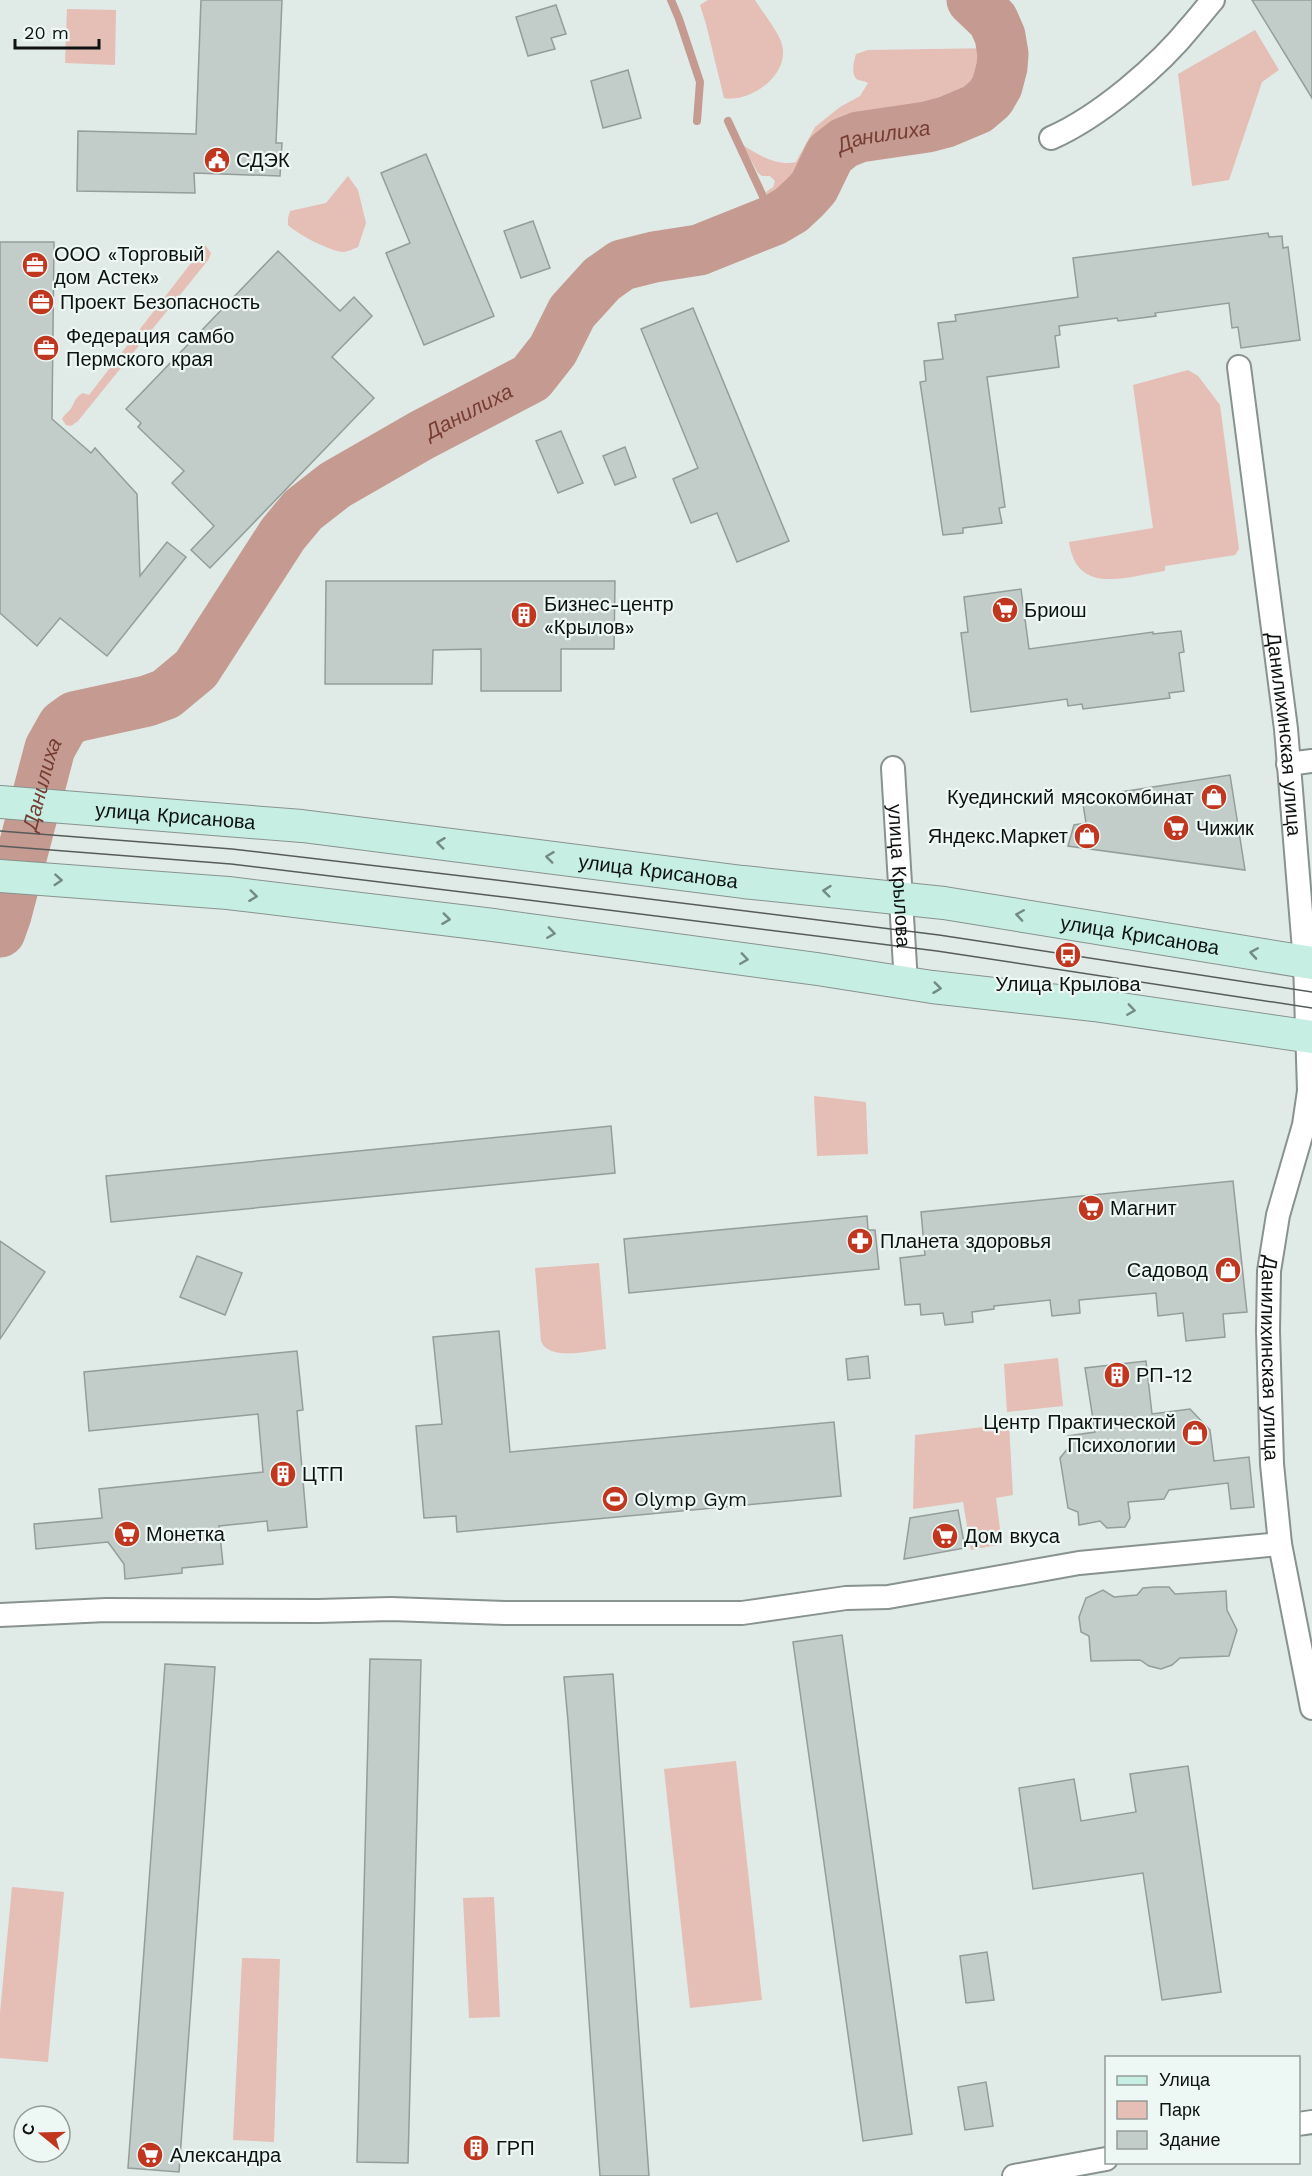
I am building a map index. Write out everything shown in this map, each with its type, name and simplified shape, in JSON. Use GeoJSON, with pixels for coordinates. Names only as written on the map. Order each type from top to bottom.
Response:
{"type":"FeatureCollection","features":[{"type":"Feature","properties":{"kind":"main road","name":"улица Крисанова"},"geometry":{"type":"LineString","coordinates":[[0,802],[302,826],[743,882],[944,903],[1309,962]]}},
{"type":"Feature","properties":{"kind":"main road"},"geometry":{"type":"LineString","coordinates":[[0,876],[228,893],[493,925],[906,983],[1094,1005],[1310,1036]]}},
{"type":"Feature","properties":{"kind":"street"},"geometry":{"type":"LineString","coordinates":[[1051,138],[1080,124],[1145,73],[1213,0]]}},
{"type":"Feature","properties":{"kind":"street","name":"Данилихинская улица"},"geometry":{"type":"LineString","coordinates":[[1239,367],[1283,709],[1309,962],[1309,1091],[1304,1125],[1278,1215],[1269,1271],[1268,1331],[1272,1464],[1280,1544],[1312,1708]]}},
{"type":"Feature","properties":{"kind":"street"},"geometry":{"type":"LineString","coordinates":[[1288,764],[1312,761]]}},
{"type":"Feature","properties":{"kind":"street","name":"улица Крылова"},"geometry":{"type":"LineString","coordinates":[[893,768],[906,983]]}},
{"type":"Feature","properties":{"kind":"street"},"geometry":{"type":"LineString","coordinates":[[0,1615],[106,1610],[391,1609],[742,1613],[846,1598],[888,1597],[1079,1563],[1280,1544]]}},
{"type":"Feature","properties":{"kind":"street"},"geometry":{"type":"LineString","coordinates":[[1014,2176],[1105,2159]]}},
{"type":"Feature","properties":{"kind":"green space"},"geometry":{"type":"Polygon","coordinates":[[[708,0],[755,0],[778,34],[782,45],[783,56],[780,67],[766,85],[745,96],[724,98],[700,5],[708,0]]]}},
{"type":"Feature","properties":{"kind":"green space"},"geometry":{"type":"Polygon","coordinates":[[[67,9],[116,10],[115,65],[65,63],[67,9]]]}},
{"type":"Feature","properties":{"kind":"green space"},"geometry":{"type":"Polygon","coordinates":[[[1255,30],[1279,70],[1262,82],[1229,180],[1192,186],[1178,74],[1255,30]]]}},
{"type":"Feature","properties":{"kind":"green space"},"geometry":{"type":"Polygon","coordinates":[[[996,48],[999,50],[996,73],[988,90],[976,103],[943,119],[848,136],[828,153],[807,188],[790,207],[778,211],[769,201],[766,192],[773,187],[775,181],[770,176],[762,176],[758,173],[742,144],[775,161],[796,162],[815,127],[840,107],[860,96],[868,83],[858,80],[854,75],[856,54],[868,50],[996,48]]]}},
{"type":"Feature","properties":{"kind":"green space"},"geometry":{"type":"Polygon","coordinates":[[[348,176],[358,190],[366,223],[358,247],[344,252],[331,249],[288,225],[290,211],[326,203],[348,176]]]}},
{"type":"Feature","properties":{"kind":"green space"},"geometry":{"type":"Polygon","coordinates":[[[205,245],[211,253],[209,259],[78,421],[71,426],[66,425],[62,419],[77,398],[83,393],[89,395],[205,245]]]}},
{"type":"Feature","properties":{"kind":"green space"},"geometry":{"type":"Polygon","coordinates":[[[1188,370],[1198,376],[1220,405],[1239,549],[1235,555],[1165,566],[1165,571],[1120,579],[1093,577],[1082,570],[1074,559],[1069,542],[1153,528],[1133,385],[1188,370]]]}},
{"type":"Feature","properties":{"kind":"green space"},"geometry":{"type":"Polygon","coordinates":[[[814,1096],[866,1102],[868,1154],[817,1156],[814,1096]]]}},
{"type":"Feature","properties":{"kind":"green space"},"geometry":{"type":"Polygon","coordinates":[[[599,1263],[606,1349],[560,1353],[545,1347],[541,1341],[535,1268],[599,1263]]]}},
{"type":"Feature","properties":{"kind":"green space"},"geometry":{"type":"Polygon","coordinates":[[[1058,1358],[1063,1406],[1007,1412],[1004,1364],[1058,1358]]]}},
{"type":"Feature","properties":{"kind":"green space"},"geometry":{"type":"Polygon","coordinates":[[[1009,1424],[1013,1495],[996,1498],[1002,1544],[971,1550],[963,1502],[913,1509],[915,1435],[1009,1424]]]}},
{"type":"Feature","properties":{"kind":"green space"},"geometry":{"type":"Polygon","coordinates":[[[736,1761],[762,2000],[690,2008],[664,1769],[736,1761]]]}},
{"type":"Feature","properties":{"kind":"green space"},"geometry":{"type":"Polygon","coordinates":[[[12,1887],[64,1892],[48,2062],[0,2058],[0,2013],[12,1887]]]}},
{"type":"Feature","properties":{"kind":"green space"},"geometry":{"type":"Polygon","coordinates":[[[494,1897],[500,2017],[469,2018],[463,1898],[494,1897]]]}},
{"type":"Feature","properties":{"kind":"green space"},"geometry":{"type":"Polygon","coordinates":[[[242,1958],[280,1959],[274,2142],[233,2140],[242,1958]]]}},
{"type":"Feature","properties":{"kind":"building"},"geometry":{"type":"Polygon","coordinates":[[[201,0],[282,0],[276,143],[282,143],[280,176],[194,173],[195,193],[77,191],[78,131],[196,134],[201,0]]]}},
{"type":"Feature","properties":{"kind":"building"},"geometry":{"type":"Polygon","coordinates":[[[1252,0],[1312,0],[1312,98],[1252,0]]]}},
{"type":"Feature","properties":{"kind":"building"},"geometry":{"type":"Polygon","coordinates":[[[556,5],[566,34],[551,38],[555,49],[528,56],[516,17],[556,5]]]}},
{"type":"Feature","properties":{"kind":"building"},"geometry":{"type":"Polygon","coordinates":[[[628,70],[641,118],[603,128],[591,81],[628,70]]]}},
{"type":"Feature","properties":{"kind":"building"},"geometry":{"type":"Polygon","coordinates":[[[426,154],[494,316],[424,345],[386,253],[410,243],[381,173],[426,154]]]}},
{"type":"Feature","properties":{"kind":"building"},"geometry":{"type":"Polygon","coordinates":[[[533,221],[550,268],[521,278],[504,231],[533,221]]]}},
{"type":"Feature","properties":{"kind":"building"},"geometry":{"type":"Polygon","coordinates":[[[1268,233],[1269,237],[1282,236],[1283,248],[1288,247],[1300,340],[1241,348],[1238,327],[1232,328],[1229,303],[1155,313],[1156,316],[1118,321],[1117,318],[1059,326],[1060,335],[1055,336],[1059,367],[987,377],[1005,507],[999,508],[1002,523],[963,528],[963,533],[943,535],[920,382],[926,381],[924,361],[943,359],[938,323],[956,321],[955,315],[1078,297],[1073,258],[1268,233]]]}},
{"type":"Feature","properties":{"kind":"building"},"geometry":{"type":"Polygon","coordinates":[[[0,242],[54,242],[52,419],[91,453],[95,448],[137,494],[140,576],[167,542],[186,557],[107,656],[60,618],[37,646],[0,613],[0,242]]]}},
{"type":"Feature","properties":{"kind":"building"},"geometry":{"type":"Polygon","coordinates":[[[278,251],[340,311],[354,297],[372,316],[332,357],[374,398],[210,568],[191,550],[214,526],[172,483],[184,471],[138,427],[141,423],[126,409],[278,251]]]}},
{"type":"Feature","properties":{"kind":"building"},"geometry":{"type":"Polygon","coordinates":[[[693,308],[789,541],[737,562],[717,513],[691,523],[673,479],[698,468],[641,329],[693,308]]]}},
{"type":"Feature","properties":{"kind":"building"},"geometry":{"type":"Polygon","coordinates":[[[561,431],[583,483],[558,493],[536,441],[561,431]]]}},
{"type":"Feature","properties":{"kind":"building"},"geometry":{"type":"Polygon","coordinates":[[[625,447],[636,477],[615,485],[603,456],[625,447]]]}},
{"type":"Feature","properties":{"kind":"building"},"geometry":{"type":"Polygon","coordinates":[[[326,581],[615,581],[614,649],[561,649],[561,691],[481,691],[481,649],[433,650],[432,684],[325,684],[326,581]]]}},
{"type":"Feature","properties":{"kind":"building"},"geometry":{"type":"Polygon","coordinates":[[[1021,589],[1029,649],[1153,632],[1153,634],[1181,631],[1184,652],[1179,653],[1184,691],[1169,693],[1170,698],[1083,709],[1082,704],[1068,706],[1067,699],[971,712],[961,633],[968,632],[964,597],[1021,589]]]}},
{"type":"Feature","properties":{"kind":"building"},"geometry":{"type":"Polygon","coordinates":[[[1230,775],[1245,870],[1068,846],[1074,825],[1086,823],[1082,798],[1230,775]]]}},
{"type":"Feature","properties":{"kind":"building"},"geometry":{"type":"Polygon","coordinates":[[[611,1126],[615,1173],[111,1222],[106,1176],[611,1126]]]}},
{"type":"Feature","properties":{"kind":"building"},"geometry":{"type":"Polygon","coordinates":[[[1233,1181],[1247,1312],[1223,1314],[1225,1337],[1186,1341],[1183,1313],[1158,1316],[1156,1293],[1079,1300],[1080,1313],[1052,1316],[1050,1300],[994,1306],[994,1309],[972,1312],[973,1322],[945,1325],[943,1313],[921,1315],[920,1304],[905,1305],[900,1258],[925,1255],[921,1212],[1233,1181]]]}},
{"type":"Feature","properties":{"kind":"building"},"geometry":{"type":"Polygon","coordinates":[[[867,1216],[868,1230],[875,1230],[879,1269],[629,1293],[624,1239],[867,1216]]]}},
{"type":"Feature","properties":{"kind":"building"},"geometry":{"type":"Polygon","coordinates":[[[0,1241],[45,1272],[0,1339],[0,1241]]]}},
{"type":"Feature","properties":{"kind":"building"},"geometry":{"type":"Polygon","coordinates":[[[197,1256],[242,1273],[225,1315],[180,1297],[197,1256]]]}},
{"type":"Feature","properties":{"kind":"building"},"geometry":{"type":"Polygon","coordinates":[[[499,1331],[510,1452],[834,1422],[841,1496],[457,1532],[456,1516],[424,1518],[416,1426],[442,1424],[433,1337],[499,1331]]]}},
{"type":"Feature","properties":{"kind":"building"},"geometry":{"type":"Polygon","coordinates":[[[297,1351],[303,1410],[297,1411],[307,1527],[268,1531],[267,1521],[219,1526],[223,1564],[182,1568],[182,1573],[125,1579],[124,1564],[108,1542],[36,1549],[34,1524],[102,1518],[99,1489],[263,1472],[258,1414],[89,1431],[84,1372],[297,1351]]]}},
{"type":"Feature","properties":{"kind":"building"},"geometry":{"type":"Polygon","coordinates":[[[868,1356],[870,1378],[848,1380],[846,1359],[868,1356]]]}},
{"type":"Feature","properties":{"kind":"building"},"geometry":{"type":"Polygon","coordinates":[[[1146,1361],[1152,1414],[1190,1409],[1210,1430],[1214,1461],[1249,1457],[1254,1507],[1231,1509],[1228,1483],[1169,1490],[1164,1499],[1128,1502],[1130,1518],[1125,1527],[1107,1528],[1100,1521],[1079,1525],[1078,1512],[1068,1508],[1060,1458],[1069,1447],[1068,1436],[1095,1432],[1085,1368],[1146,1361]]]}},
{"type":"Feature","properties":{"kind":"building"},"geometry":{"type":"Polygon","coordinates":[[[958,1510],[965,1548],[904,1559],[910,1518],[958,1510]]]}},
{"type":"Feature","properties":{"kind":"building"},"geometry":{"type":"Polygon","coordinates":[[[1169,1587],[1175,1594],[1226,1591],[1227,1610],[1237,1630],[1229,1656],[1180,1658],[1172,1665],[1161,1669],[1149,1666],[1140,1660],[1091,1661],[1089,1636],[1081,1632],[1079,1617],[1086,1598],[1103,1590],[1114,1597],[1137,1595],[1143,1588],[1169,1587]]]}},
{"type":"Feature","properties":{"kind":"building"},"geometry":{"type":"Polygon","coordinates":[[[842,1635],[912,2134],[863,2141],[793,1642],[842,1635]]]}},
{"type":"Feature","properties":{"kind":"building"},"geometry":{"type":"Polygon","coordinates":[[[370,1659],[421,1660],[408,2163],[357,2162],[370,1659]]]}},
{"type":"Feature","properties":{"kind":"building"},"geometry":{"type":"Polygon","coordinates":[[[165,1664],[215,1667],[179,2172],[128,2168],[165,1664]]]}},
{"type":"Feature","properties":{"kind":"building"},"geometry":{"type":"Polygon","coordinates":[[[613,1674],[649,2176],[600,2176],[564,1677],[613,1674]]]}},
{"type":"Feature","properties":{"kind":"building"},"geometry":{"type":"Polygon","coordinates":[[[1188,1766],[1221,1992],[1162,2000],[1143,1873],[1033,1889],[1019,1788],[1074,1779],[1081,1821],[1136,1812],[1130,1774],[1188,1766]]]}},
{"type":"Feature","properties":{"kind":"building"},"geometry":{"type":"Polygon","coordinates":[[[987,1952],[994,2000],[966,2003],[960,1956],[987,1952]]]}},
{"type":"Feature","properties":{"kind":"building"},"geometry":{"type":"Polygon","coordinates":[[[986,2082],[993,2126],[965,2130],[958,2087],[986,2082]]]}},
{"type":"Feature","properties":{"kind":"waterway"},"geometry":{"type":"LineString","coordinates":[[671,0],[700,82],[697,121]]}},
{"type":"Feature","properties":{"kind":"waterway","name":"Данилиха"},"geometry":{"type":"LineString","coordinates":[[0,932],[50,748],[63,725],[74,717],[147,701],[166,694],[196,669],[283,534],[303,510],[335,485],[422,435],[531,378],[553,350],[572,312],[602,279],[622,265],[699,250],[774,220],[791,210],[805,197],[814,187],[830,154],[844,143],[859,137],[927,127],[977,109],[990,98],[997,86],[1003,54],[1000,36],[993,20],[972,0]]}},
{"type":"Feature","properties":{"kind":"waterway"},"geometry":{"type":"LineString","coordinates":[[728,121],[774,220]]}},
{"type":"Feature","properties":{"kind":"tram line"},"geometry":{"type":"LineString","coordinates":[[0,831],[232,849],[496,880],[939,935],[1312,992]]}},
{"type":"Feature","properties":{"kind":"tram line"},"geometry":{"type":"LineString","coordinates":[[0,846],[231,864],[495,896],[937,951],[1312,1008]]}},
{"type":"Feature","properties":{"kind":"place","name":"СДЭК"},"geometry":{"type":"Point","coordinates":[217,160]}},
{"type":"Feature","properties":{"kind":"place","name":"ООО «Торговый дом Астек»"},"geometry":{"type":"Point","coordinates":[35,265]}},
{"type":"Feature","properties":{"kind":"place","name":"Проект Безопасность"},"geometry":{"type":"Point","coordinates":[41,302]}},
{"type":"Feature","properties":{"kind":"place","name":"Федерация самбо Пермского края"},"geometry":{"type":"Point","coordinates":[46,348]}},
{"type":"Feature","properties":{"kind":"place","name":"Бриош"},"geometry":{"type":"Point","coordinates":[1005,610]}},
{"type":"Feature","properties":{"kind":"place","name":"Бизнес-центр «Крылов»"},"geometry":{"type":"Point","coordinates":[524,615]}},
{"type":"Feature","properties":{"kind":"place","name":"Куединский мясокомбинат"},"geometry":{"type":"Point","coordinates":[1214,797]}},
{"type":"Feature","properties":{"kind":"place","name":"Чижик"},"geometry":{"type":"Point","coordinates":[1176,828]}},
{"type":"Feature","properties":{"kind":"place","name":"Яндекс.Маркет"},"geometry":{"type":"Point","coordinates":[1087,836]}},
{"type":"Feature","properties":{"kind":"place","name":"Улица Крылова"},"geometry":{"type":"Point","coordinates":[1068,955]}},
{"type":"Feature","properties":{"kind":"place","name":"Магнит"},"geometry":{"type":"Point","coordinates":[1091,1208]}},
{"type":"Feature","properties":{"kind":"place","name":"Планета здоровья"},"geometry":{"type":"Point","coordinates":[860,1241]}},
{"type":"Feature","properties":{"kind":"place","name":"Садовод"},"geometry":{"type":"Point","coordinates":[1228,1270]}},
{"type":"Feature","properties":{"kind":"place","name":"РП-12"},"geometry":{"type":"Point","coordinates":[1117,1375]}},
{"type":"Feature","properties":{"kind":"place","name":"Центр Практической Психологии"},"geometry":{"type":"Point","coordinates":[1195,1433]}},
{"type":"Feature","properties":{"kind":"place","name":"ЦТП"},"geometry":{"type":"Point","coordinates":[283,1474]}},
{"type":"Feature","properties":{"kind":"place","name":"Olymp Gym"},"geometry":{"type":"Point","coordinates":[615,1499]}},
{"type":"Feature","properties":{"kind":"place","name":"Монетка"},"geometry":{"type":"Point","coordinates":[127,1534]}},
{"type":"Feature","properties":{"kind":"place","name":"Дом вкуса"},"geometry":{"type":"Point","coordinates":[945,1536]}},
{"type":"Feature","properties":{"kind":"place","name":"ГРП"},"geometry":{"type":"Point","coordinates":[476,2148]}},
{"type":"Feature","properties":{"kind":"place","name":"Александра"},"geometry":{"type":"Point","coordinates":[150,2155]}}]}
